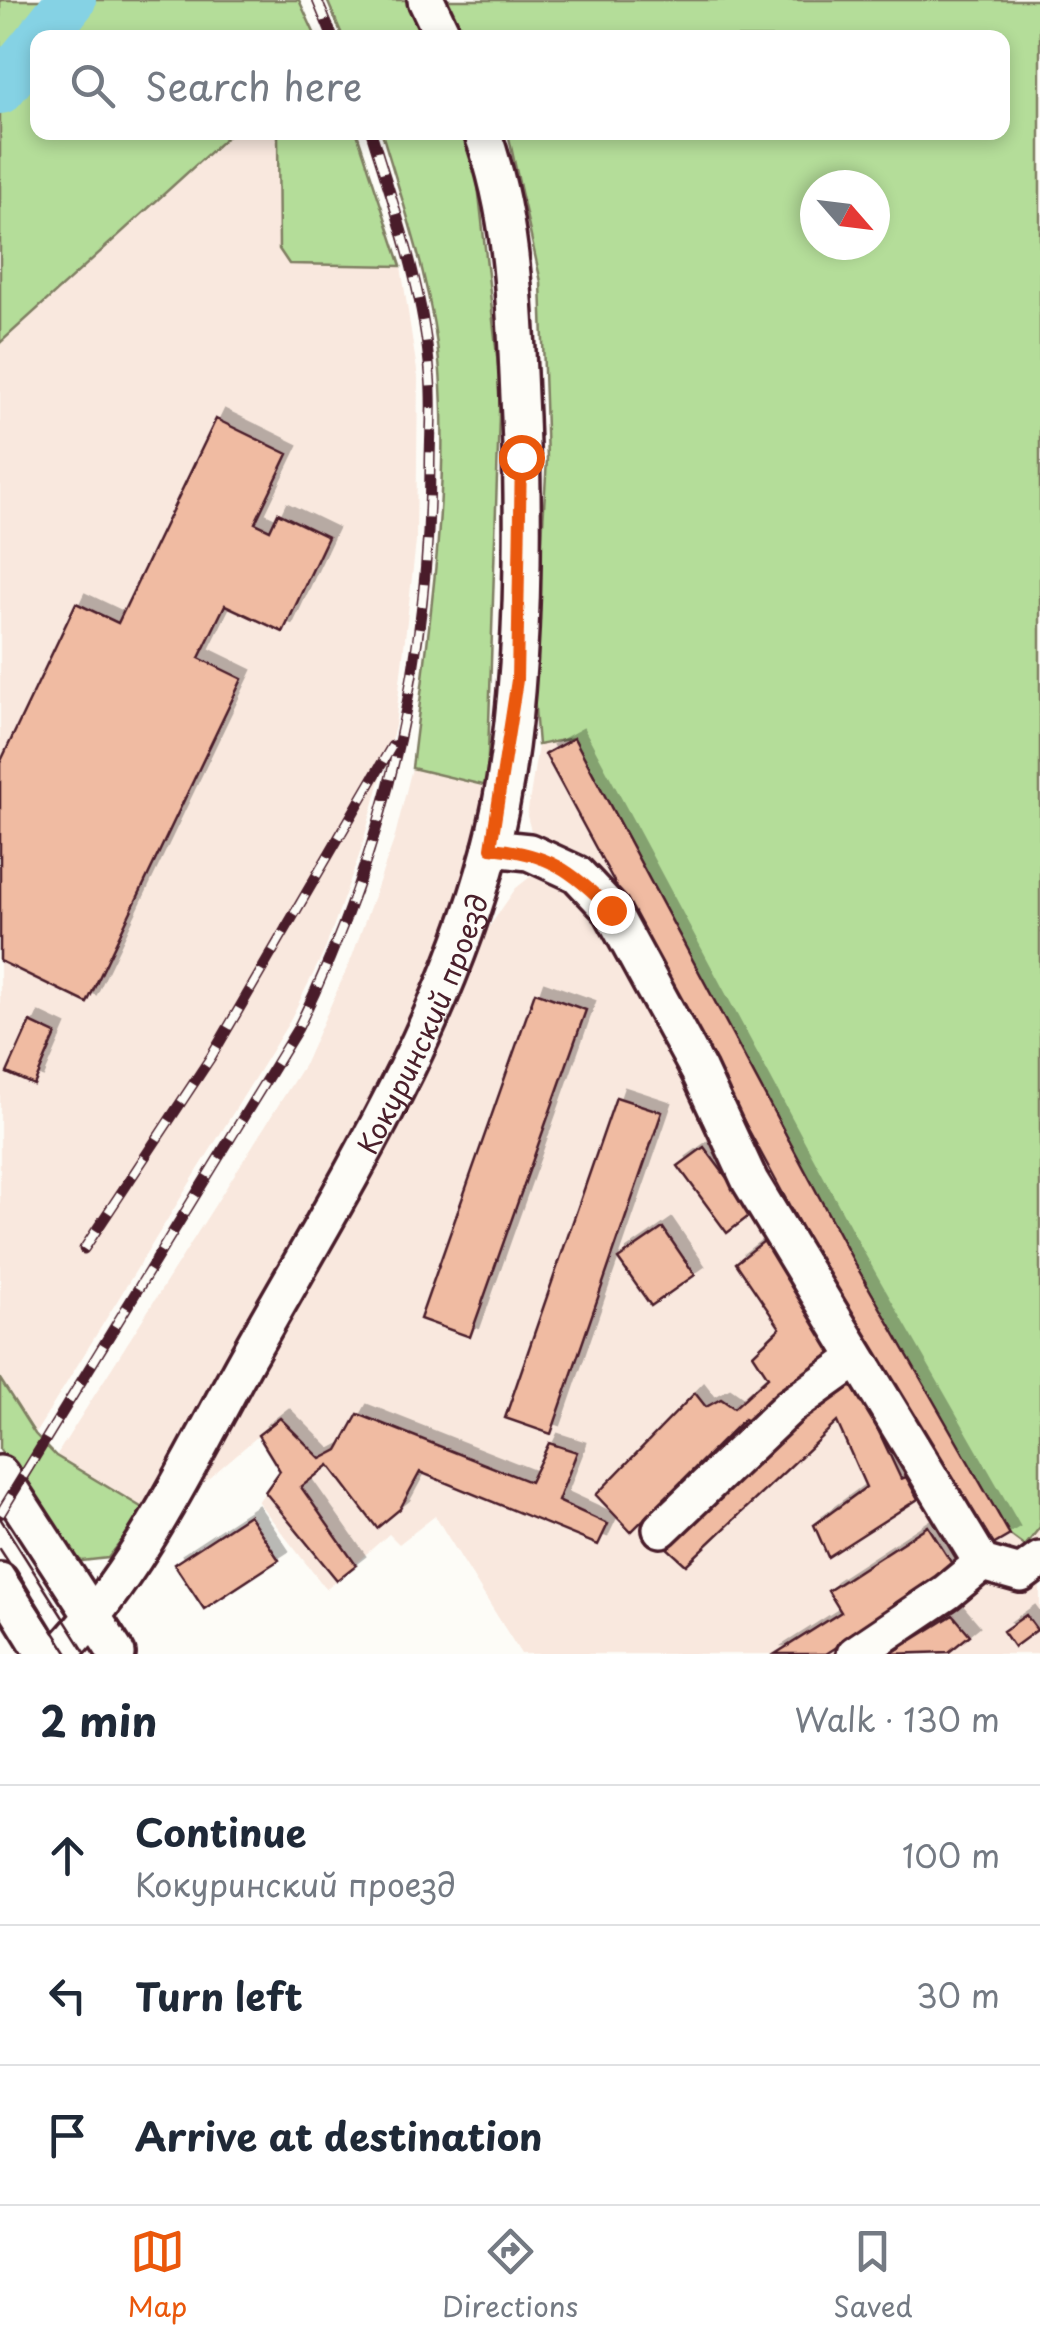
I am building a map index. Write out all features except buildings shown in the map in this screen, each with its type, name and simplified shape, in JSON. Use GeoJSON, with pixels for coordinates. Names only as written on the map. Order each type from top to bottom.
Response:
{"type":"FeatureCollection","features":[{"type":"Feature","properties":{"kind":"street"},"geometry":{"type":"LineString","coordinates":[[426,0],[440,30]]}},
{"type":"Feature","properties":{"kind":"street","name":"Кокуринский проезд"},"geometry":{"type":"LineString","coordinates":[[59,1654],[93,1618],[128,1571],[401,1084],[468,927],[491,848],[517,680],[521,457],[514,274],[496,169],[485,140]]}},
{"type":"Feature","properties":{"kind":"street"},"geometry":{"type":"LineString","coordinates":[[491,848],[528,852],[577,874],[611,910],[699,1071],[750,1181],[982,1563],[1021,1574],[1040,1560]]}},
{"type":"Feature","properties":{"kind":"street"},"geometry":{"type":"LineString","coordinates":[[661,1528],[789,1407],[856,1359]]}},
{"type":"Feature","properties":{"kind":"street"},"geometry":{"type":"LineString","coordinates":[[0,1474],[117,1654]]}},
{"type":"Feature","properties":{"kind":"street"},"geometry":{"type":"LineString","coordinates":[[855,1654],[982,1563]]}},
{"type":"Feature","properties":{"kind":"street"},"geometry":{"type":"LineString","coordinates":[[0,1581],[45,1654]]}},
{"type":"Feature","properties":{"kind":"shaded area"},"geometry":{"type":"Polygon","coordinates":[[[223,140],[278,140],[279,249],[289,264],[401,266],[418,377],[416,542],[395,726],[360,853],[324,952],[288,1024],[35,1434],[0,1379],[0,343],[223,140]]]}},
{"type":"Feature","properties":{"kind":"shaded area"},"geometry":{"type":"Polygon","coordinates":[[[574,738],[854,1262],[1010,1535],[1026,1545],[1040,1527],[1040,1654],[521,1654],[435,1516],[399,1544],[389,1534],[326,1589],[258,1502],[280,1471],[258,1436],[202,1484],[412,1090],[485,933],[516,888],[530,877],[556,874],[532,835],[527,816],[538,745],[574,738]]]}},
{"type":"Feature","properties":{"kind":"shaded area"},"geometry":{"type":"Polygon","coordinates":[[[412,768],[487,786],[459,915],[391,1081],[146,1510],[56,1456],[305,1063],[352,957],[394,840],[412,768]]]}},
{"type":"Feature","properties":{"kind":"green space"},"geometry":{"type":"Polygon","coordinates":[[[0,0],[299,0],[313,30],[30,30],[30,140],[223,140],[0,343],[0,0]]]}},
{"type":"Feature","properties":{"kind":"green space"},"geometry":{"type":"Polygon","coordinates":[[[327,0],[408,0],[421,30],[340,30],[327,0]]]}},
{"type":"Feature","properties":{"kind":"green space"},"geometry":{"type":"Polygon","coordinates":[[[447,0],[1040,0],[1040,1527],[1025,1546],[1010,1535],[854,1262],[574,738],[538,745],[533,684],[547,459],[541,282],[510,140],[1010,140],[1010,30],[461,30],[447,0]]]}},
{"type":"Feature","properties":{"kind":"green space"},"geometry":{"type":"Polygon","coordinates":[[[278,140],[359,140],[401,266],[289,264],[279,249],[278,140]]]}},
{"type":"Feature","properties":{"kind":"green space"},"geometry":{"type":"Polygon","coordinates":[[[384,140],[464,140],[477,176],[500,383],[487,786],[412,768],[439,520],[442,420],[436,340],[409,221],[384,140]]]}},
{"type":"Feature","properties":{"kind":"green space"},"geometry":{"type":"Polygon","coordinates":[[[0,1379],[35,1434],[56,1456],[146,1510],[108,1558],[82,1561],[62,1549],[0,1450],[0,1379]]]}},
{"type":"Feature","properties":{"kind":"waterway"},"geometry":{"type":"LineString","coordinates":[[47,30],[71,0]]}},
{"type":"Feature","properties":{"kind":"waterway"},"geometry":{"type":"LineString","coordinates":[[0,89],[30,52]]}},
{"type":"Feature","properties":{"kind":"tram line"},"geometry":{"type":"LineString","coordinates":[[0,1518],[86,1654]]}},
{"type":"Feature","properties":{"kind":"tram line"},"geometry":{"type":"LineString","coordinates":[[0,1549],[68,1654]]}},
{"type":"Feature","properties":{"kind":"railway"},"geometry":{"type":"LineString","coordinates":[[317,0],[330,30]]}},
{"type":"Feature","properties":{"kind":"railway"},"geometry":{"type":"LineString","coordinates":[[0,1514],[298,1028],[355,894],[377,825],[396,755],[421,612],[428,539],[431,398],[422,313],[373,140]]}},
{"type":"Feature","properties":{"kind":"railway"},"geometry":{"type":"LineString","coordinates":[[84,1249],[211,1057],[392,746]]}},
{"type":"Feature","properties":{"kind":"route"},"geometry":{"type":"LineString","coordinates":[[521,457],[517,680],[491,848],[528,852],[577,874],[611,910]]}}]}
